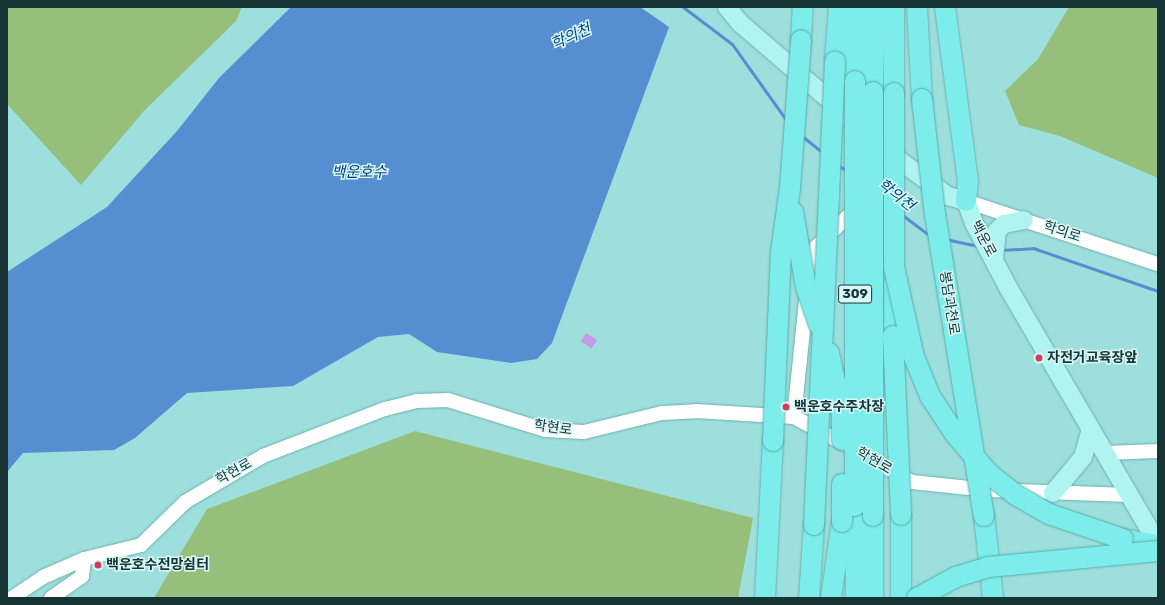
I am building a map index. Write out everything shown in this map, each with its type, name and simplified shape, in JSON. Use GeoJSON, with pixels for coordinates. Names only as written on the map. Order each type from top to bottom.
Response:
{"type":"FeatureCollection","features":[{"type":"Feature","properties":{"kind":"highway"},"geometry":{"type":"LineString","coordinates":[[765,598],[781,252],[790,188],[803,7]]}},
{"type":"Feature","properties":{"kind":"highway"},"geometry":{"type":"LineString","coordinates":[[809,598],[814,525],[835,61],[839,7]]}},
{"type":"Feature","properties":{"kind":"highway","name":"309"},"geometry":{"type":"LineString","coordinates":[[856,7],[856,598]]}},
{"type":"Feature","properties":{"kind":"highway","name":"309"},"geometry":{"type":"LineString","coordinates":[[873,598],[873,92],[875,7]]}},
{"type":"Feature","properties":{"kind":"highway"},"geometry":{"type":"LineString","coordinates":[[894,7],[893,336],[901,515],[900,598]]}},
{"type":"Feature","properties":{"kind":"highway","name":"봉담과천로"},"geometry":{"type":"LineString","coordinates":[[917,7],[922,99],[935,214],[984,516],[993,598]]}},
{"type":"Feature","properties":{"kind":"highway"},"geometry":{"type":"LineString","coordinates":[[945,7],[968,181],[966,201]]}},
{"type":"Feature","properties":{"kind":"highway"},"geometry":{"type":"LineString","coordinates":[[790,188],[806,287],[830,356],[842,414],[842,522],[831,598]]}},
{"type":"Feature","properties":{"kind":"highway"},"geometry":{"type":"LineString","coordinates":[[894,267],[914,357],[930,396],[955,434],[989,474],[1049,514],[1089,531],[1158,545]]}},
{"type":"Feature","properties":{"kind":"highway"},"geometry":{"type":"LineString","coordinates":[[917,598],[956,577],[988,567],[1158,551]]}},
{"type":"Feature","properties":{"kind":"main road"},"geometry":{"type":"LineString","coordinates":[[727,7],[740,23],[903,163],[948,196],[966,201]]}},
{"type":"Feature","properties":{"kind":"main road","name":"백운로"},"geometry":{"type":"LineString","coordinates":[[966,201],[989,238],[994,259],[1009,289],[1158,545]]}},
{"type":"Feature","properties":{"kind":"main road"},"geometry":{"type":"LineString","coordinates":[[989,238],[1004,224],[1024,220]]}},
{"type":"Feature","properties":{"kind":"main road"},"geometry":{"type":"LineString","coordinates":[[1053,493],[1080,462],[1091,429]]}},
{"type":"Feature","properties":{"kind":"street"},"geometry":{"type":"LineString","coordinates":[[794,417],[810,262],[817,246],[903,163]]}},
{"type":"Feature","properties":{"kind":"street","name":"학의로"},"geometry":{"type":"LineString","coordinates":[[966,201],[1158,264]]}},
{"type":"Feature","properties":{"kind":"street","name":"학현로"},"geometry":{"type":"LineString","coordinates":[[12,598],[43,577],[84,559],[141,545],[185,502],[263,456],[385,409],[417,401],[448,400],[545,430],[584,432],[669,413],[794,417],[912,482],[1053,493],[1129,495]]}},
{"type":"Feature","properties":{"kind":"street"},"geometry":{"type":"LineString","coordinates":[[1105,453],[1158,451]]}},
{"type":"Feature","properties":{"kind":"street"},"geometry":{"type":"LineString","coordinates":[[51,598],[82,576],[84,559]]}},
{"type":"Feature","properties":{"kind":"green space"},"geometry":{"type":"Polygon","coordinates":[[[7,7],[242,7],[236,21],[144,111],[81,185],[7,104],[7,7]]]}},
{"type":"Feature","properties":{"kind":"green space"},"geometry":{"type":"Polygon","coordinates":[[[1069,7],[1158,7],[1158,178],[1060,136],[1019,125],[1005,91],[1038,59],[1069,7]]]}},
{"type":"Feature","properties":{"kind":"green space"},"geometry":{"type":"Polygon","coordinates":[[[415,431],[753,518],[738,598],[154,598],[207,509],[415,431]]]}},
{"type":"Feature","properties":{"kind":"water","name":"백운호수"},"geometry":{"type":"Polygon","coordinates":[[[291,7],[640,7],[669,27],[552,343],[537,359],[511,363],[437,352],[409,334],[378,337],[293,386],[187,393],[135,438],[114,450],[23,453],[7,472],[7,272],[107,207],[177,131],[219,78],[291,7]]]}},
{"type":"Feature","properties":{"kind":"building"},"geometry":{"type":"Polygon","coordinates":[[[586,333],[597,340],[592,348],[581,341],[586,333]]]}},
{"type":"Feature","properties":{"kind":"waterway","name":"학의천"},"geometry":{"type":"LineString","coordinates":[[683,7],[732,44],[787,121]]}},
{"type":"Feature","properties":{"kind":"waterway","name":"학의천"},"geometry":{"type":"LineString","coordinates":[[802,136],[824,154]]}},
{"type":"Feature","properties":{"kind":"waterway","name":"학의천"},"geometry":{"type":"LineString","coordinates":[[838,165],[848,172]]}},
{"type":"Feature","properties":{"kind":"waterway","name":"학의천"},"geometry":{"type":"LineString","coordinates":[[901,214],[930,236]]}},
{"type":"Feature","properties":{"kind":"waterway","name":"학의천"},"geometry":{"type":"LineString","coordinates":[[945,239],[979,246]]}},
{"type":"Feature","properties":{"kind":"waterway","name":"학의천"},"geometry":{"type":"LineString","coordinates":[[1000,250],[1033,248],[1158,291]]}},
{"type":"Feature","properties":{"kind":"place","name":"자전거교육장앞"},"geometry":{"type":"Point","coordinates":[1039,358]}},
{"type":"Feature","properties":{"kind":"place","name":"백운호수주차장"},"geometry":{"type":"Point","coordinates":[786,407]}},
{"type":"Feature","properties":{"kind":"place","name":"백운호수전망쉼터"},"geometry":{"type":"Point","coordinates":[98,565]}}]}
